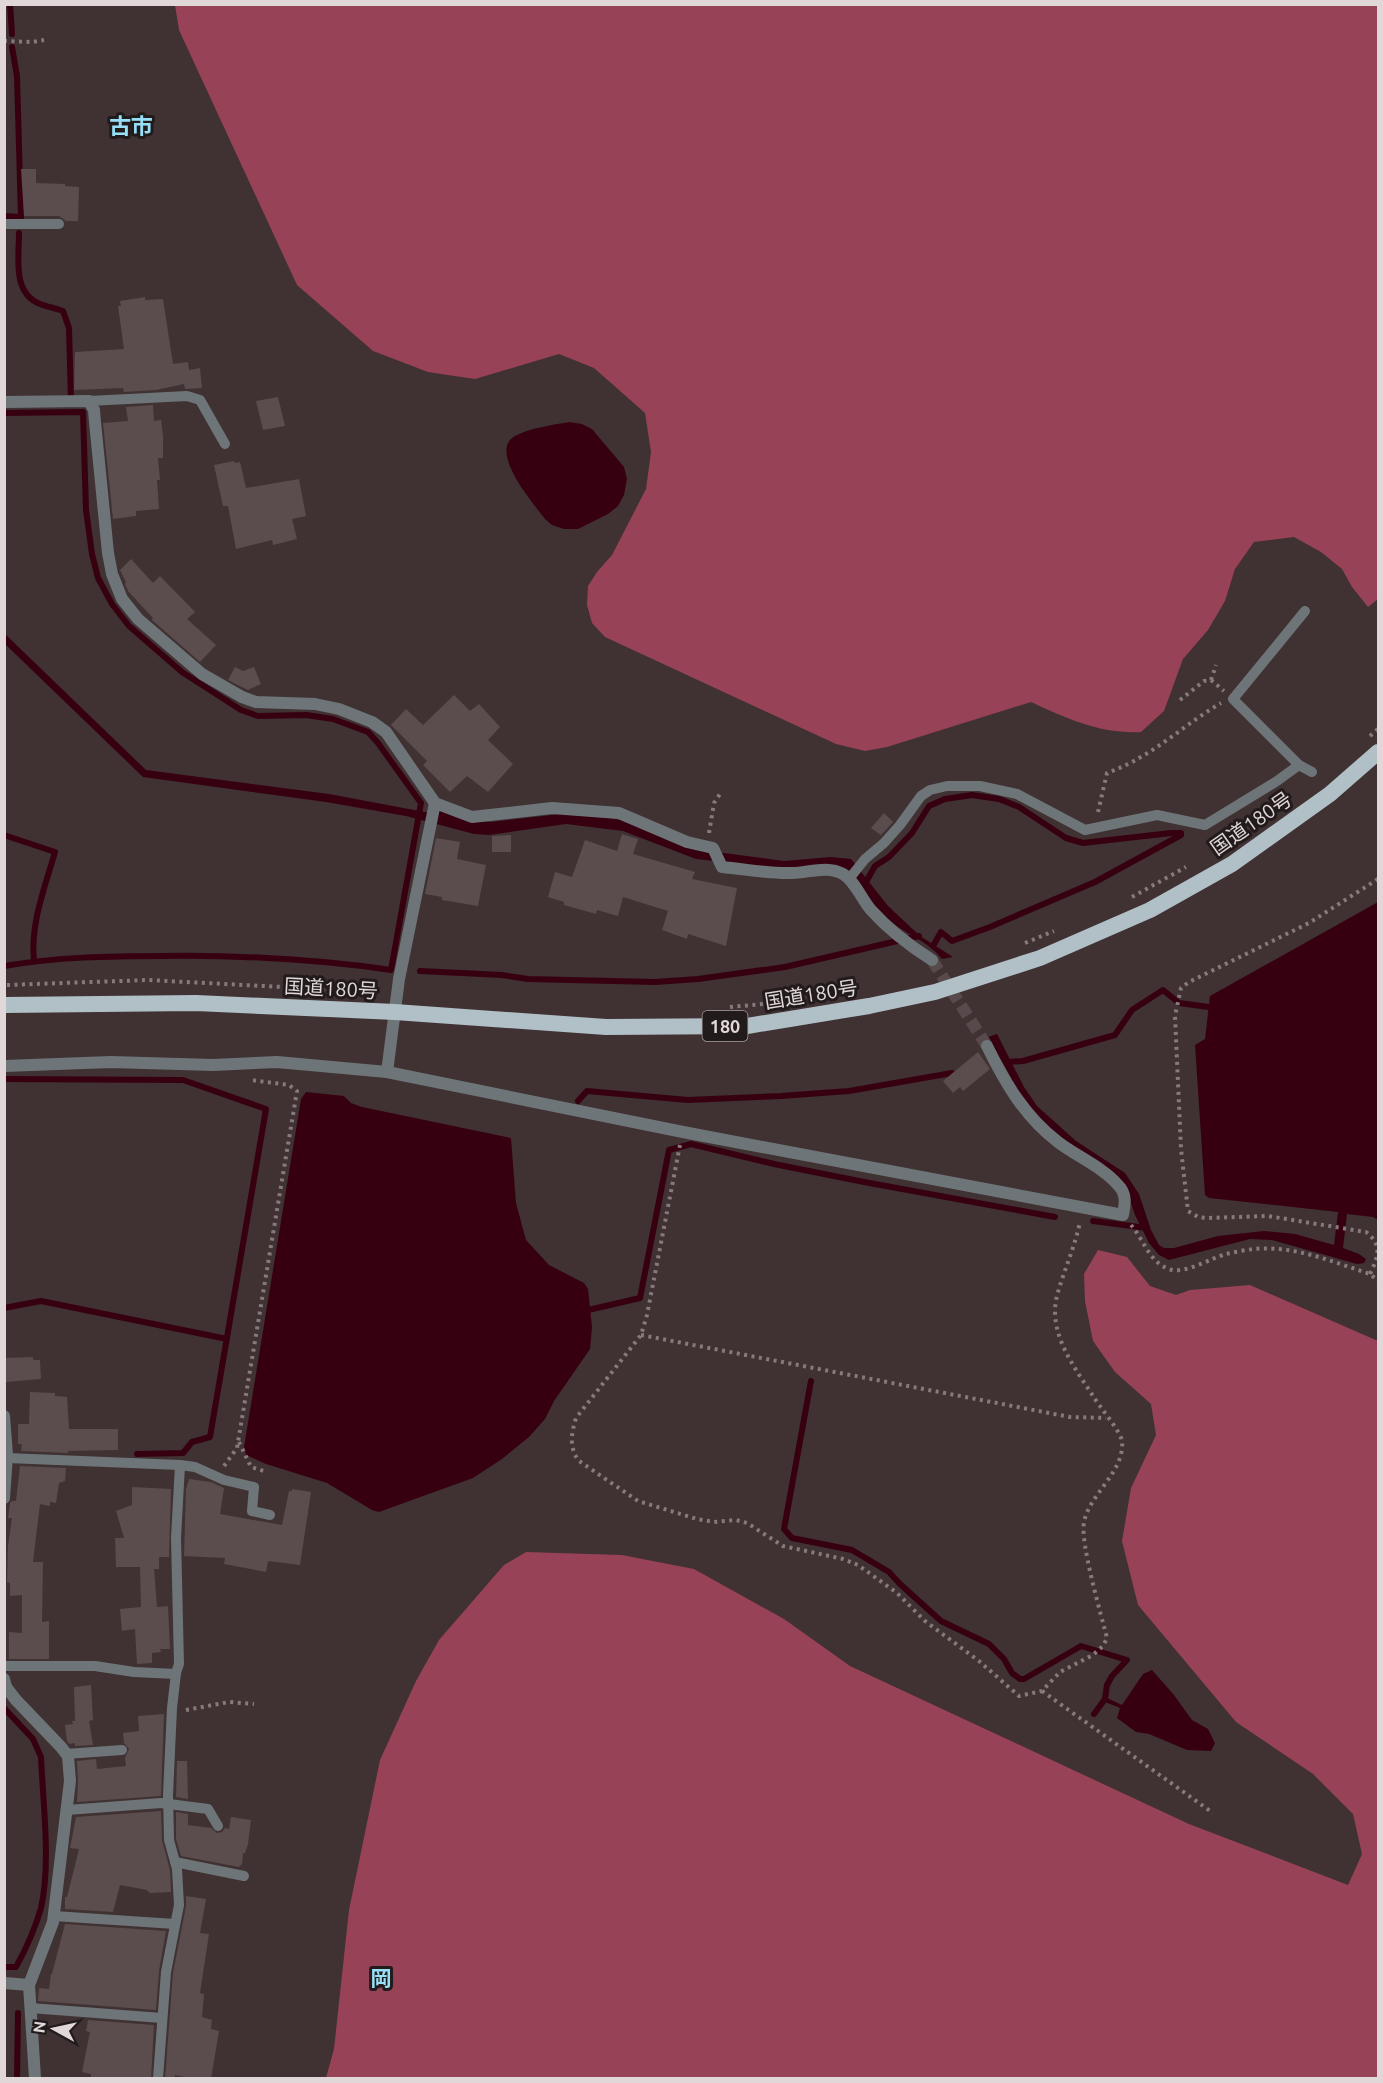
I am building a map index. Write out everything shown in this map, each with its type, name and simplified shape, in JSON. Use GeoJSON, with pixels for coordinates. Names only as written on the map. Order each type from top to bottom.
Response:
{"type":"FeatureCollection","features":[{"type":"Feature","properties":{"kind":"highway","name":"国道180号"},"geometry":{"type":"LineString","coordinates":[[4,1005],[196,1003],[395,1012],[606,1027],[747,1026],[869,1006],[935,992],[1040,958],[1150,910],[1232,864],[1330,794],[1378,752]]}},
{"type":"Feature","properties":{"kind":"street"},"geometry":{"type":"LineString","coordinates":[[4,402],[89,400],[94,410],[104,531],[112,574],[122,599],[138,619],[201,674],[242,697],[256,702],[323,706],[339,709],[372,722],[386,732],[435,803],[472,817],[552,808],[619,813],[687,842],[710,847],[722,867],[791,874],[821,870],[838,872],[849,877],[869,908],[881,921],[913,948],[932,960]]}},
{"type":"Feature","properties":{"kind":"street"},"geometry":{"type":"LineString","coordinates":[[387,1072],[399,979],[435,803]]}},
{"type":"Feature","properties":{"kind":"street"},"geometry":{"type":"LineString","coordinates":[[4,1066],[111,1062],[213,1065],[277,1062],[387,1072],[683,1132],[1123,1215],[1126,1200],[1121,1187],[1056,1141],[1032,1120],[1006,1083],[987,1046]]}},
{"type":"Feature","properties":{"kind":"street"},"geometry":{"type":"LineString","coordinates":[[4,1416],[7,1458],[4,1498]]}},
{"type":"Feature","properties":{"kind":"street"},"geometry":{"type":"LineString","coordinates":[[4,1679],[6,1687],[16,1700],[66,1754],[70,1781],[54,1916],[29,1985],[35,2079]]}},
{"type":"Feature","properties":{"kind":"street"},"geometry":{"type":"LineString","coordinates":[[4,1983],[29,1985]]}},
{"type":"Feature","properties":{"kind":"lane"},"geometry":{"type":"LineString","coordinates":[[4,224],[59,224]]}},
{"type":"Feature","properties":{"kind":"lane"},"geometry":{"type":"LineString","coordinates":[[89,400],[187,396],[194,398],[200,400],[225,444]]}},
{"type":"Feature","properties":{"kind":"lane"},"geometry":{"type":"LineString","coordinates":[[1305,611],[1233,699],[1299,765],[1312,772]]}},
{"type":"Feature","properties":{"kind":"lane"},"geometry":{"type":"LineString","coordinates":[[849,877],[884,843],[921,796],[930,790],[947,786],[980,786],[1004,790],[1017,794],[1085,830],[1157,815],[1205,825],[1299,765]]}},
{"type":"Feature","properties":{"kind":"lane"},"geometry":{"type":"LineString","coordinates":[[7,1458],[195,1467],[217,1477],[254,1487],[252,1511],[270,1515]]}},
{"type":"Feature","properties":{"kind":"lane"},"geometry":{"type":"LineString","coordinates":[[158,2079],[166,1972],[179,1905],[175,1862],[169,1840],[169,1767],[176,1674],[179,1664],[177,1538],[180,1465]]}},
{"type":"Feature","properties":{"kind":"lane"},"geometry":{"type":"LineString","coordinates":[[4,1666],[95,1666],[134,1672],[176,1674]]}},
{"type":"Feature","properties":{"kind":"lane"},"geometry":{"type":"LineString","coordinates":[[66,1754],[122,1750]]}},
{"type":"Feature","properties":{"kind":"lane"},"geometry":{"type":"LineString","coordinates":[[67,1810],[169,1804],[208,1809],[218,1826]]}},
{"type":"Feature","properties":{"kind":"lane"},"geometry":{"type":"LineString","coordinates":[[175,1862],[244,1876]]}},
{"type":"Feature","properties":{"kind":"lane"},"geometry":{"type":"LineString","coordinates":[[54,1916],[175,1924]]}},
{"type":"Feature","properties":{"kind":"lane"},"geometry":{"type":"LineString","coordinates":[[30,2008],[162,2018]]}},
{"type":"Feature","properties":{"kind":"path"},"geometry":{"type":"LineString","coordinates":[[4,41],[44,40]]}},
{"type":"Feature","properties":{"kind":"path"},"geometry":{"type":"LineString","coordinates":[[1180,700],[1204,681],[1211,680],[1216,665]]}},
{"type":"Feature","properties":{"kind":"path"},"geometry":{"type":"LineString","coordinates":[[1095,828],[1107,773],[1152,752],[1210,710],[1226,700],[1233,699]]}},
{"type":"Feature","properties":{"kind":"path"},"geometry":{"type":"LineString","coordinates":[[710,847],[714,803],[720,794]]}},
{"type":"Feature","properties":{"kind":"path"},"geometry":{"type":"LineString","coordinates":[[1370,1275],[1378,1250],[1375,1239],[1366,1232],[1268,1216],[1206,1218],[1198,1217],[1188,1211],[1181,1149],[1175,1016],[1181,988],[1189,982],[1309,923],[1378,879]]}},
{"type":"Feature","properties":{"kind":"path"},"geometry":{"type":"LineString","coordinates":[[217,1477],[237,1448],[297,1091],[289,1085],[250,1080]]}},
{"type":"Feature","properties":{"kind":"path"},"geometry":{"type":"LineString","coordinates":[[683,1132],[647,1316],[641,1335],[576,1418],[571,1443],[573,1454],[579,1461],[638,1502],[697,1519],[714,1522],[736,1520],[747,1523],[783,1546],[843,1559],[858,1565],[897,1593],[925,1621],[979,1661],[1019,1696],[1042,1691],[1060,1672],[1093,1655],[1103,1646],[1107,1638],[1086,1551],[1084,1522],[1089,1509],[1119,1459],[1122,1444],[1120,1433],[1107,1418],[1066,1356],[1056,1314],[1058,1294],[1076,1242],[1083,1208]]}},
{"type":"Feature","properties":{"kind":"path"},"geometry":{"type":"LineString","coordinates":[[1123,1215],[1156,1262],[1171,1270],[1181,1271],[1236,1252],[1279,1249],[1307,1253],[1370,1275],[1378,1281]]}},
{"type":"Feature","properties":{"kind":"path"},"geometry":{"type":"LineString","coordinates":[[641,1335],[1070,1417],[1107,1418]]}},
{"type":"Feature","properties":{"kind":"path"},"geometry":{"type":"LineString","coordinates":[[238,1440],[251,1467],[267,1472]]}},
{"type":"Feature","properties":{"kind":"path"},"geometry":{"type":"LineString","coordinates":[[1042,1691],[1213,1813]]}},
{"type":"Feature","properties":{"kind":"path"},"geometry":{"type":"LineString","coordinates":[[173,1715],[217,1703],[254,1704]]}},
{"type":"Feature","properties":{"kind":"shaded area"},"geometry":{"type":"Polygon","coordinates":[[[175,5],[1378,5],[1378,599],[1368,607],[1352,587],[1342,569],[1321,552],[1294,537],[1254,542],[1235,569],[1225,601],[1208,630],[1183,659],[1164,711],[1141,732],[1098,728],[1031,702],[887,747],[865,751],[836,744],[605,637],[592,623],[587,605],[588,586],[612,555],[646,489],[651,452],[645,413],[594,368],[559,354],[475,379],[428,372],[373,351],[297,285],[179,30],[175,5]]]}},
{"type":"Feature","properties":{"kind":"shaded area"},"geometry":{"type":"Polygon","coordinates":[[[569,422],[582,424],[592,429],[624,467],[627,479],[624,495],[618,506],[608,514],[578,529],[564,529],[546,520],[516,478],[506,453],[508,443],[521,433],[569,422]]]}},
{"type":"Feature","properties":{"kind":"shaded area"},"geometry":{"type":"Polygon","coordinates":[[[4,633],[146,770],[329,794],[430,813],[441,811],[466,820],[491,822],[560,814],[608,818],[627,821],[693,849],[784,861],[831,857],[851,859],[888,906],[920,936],[953,957],[942,959],[930,947],[890,921],[872,903],[845,868],[832,865],[781,868],[696,859],[623,831],[566,824],[489,835],[474,834],[406,816],[326,802],[143,777],[5,644],[4,633]]]}},
{"type":"Feature","properties":{"kind":"shaded area"},"geometry":{"type":"Polygon","coordinates":[[[1378,902],[1378,1220],[1373,1217],[1347,1214],[1343,1248],[1366,1259],[1364,1263],[1357,1264],[1272,1240],[1250,1239],[1169,1260],[1159,1255],[1149,1243],[1127,1192],[1047,1129],[1018,1090],[988,1037],[997,1034],[1024,1087],[1037,1106],[1076,1141],[1125,1173],[1139,1194],[1151,1230],[1159,1245],[1164,1248],[1174,1248],[1218,1236],[1264,1231],[1295,1234],[1334,1245],[1338,1212],[1209,1198],[1205,1195],[1195,1045],[1205,1039],[1210,996],[1378,902]]]}},
{"type":"Feature","properties":{"kind":"shaded area"},"geometry":{"type":"Polygon","coordinates":[[[306,1092],[344,1096],[351,1103],[362,1107],[511,1138],[516,1203],[526,1240],[549,1265],[584,1283],[588,1289],[592,1327],[590,1349],[554,1401],[545,1419],[529,1437],[502,1459],[473,1478],[379,1512],[327,1483],[266,1464],[246,1455],[244,1447],[301,1099],[306,1092]]]}},
{"type":"Feature","properties":{"kind":"shaded area"},"geometry":{"type":"Polygon","coordinates":[[[1098,1250],[1127,1257],[1150,1286],[1176,1295],[1190,1290],[1250,1285],[1378,1341],[1378,2078],[326,2078],[334,2049],[349,1910],[380,1760],[416,1681],[439,1640],[504,1565],[526,1552],[622,1555],[694,1569],[784,1619],[850,1666],[1189,1824],[1348,1885],[1362,1854],[1353,1814],[1313,1774],[1236,1722],[1138,1605],[1122,1541],[1131,1488],[1156,1435],[1151,1404],[1115,1372],[1093,1341],[1085,1301],[1084,1274],[1098,1250]]]}},
{"type":"Feature","properties":{"kind":"shaded area"},"geometry":{"type":"Polygon","coordinates":[[[1152,1670],[1192,1720],[1208,1729],[1215,1743],[1211,1751],[1187,1750],[1149,1734],[1136,1732],[1117,1718],[1120,1708],[1105,1702],[1107,1698],[1122,1705],[1143,1674],[1152,1670]]]}},
{"type":"Feature","properties":{"kind":"building"},"geometry":{"type":"Polygon","coordinates":[[[21,169],[36,169],[36,183],[79,187],[78,221],[66,221],[59,216],[24,216],[21,169]]]}},
{"type":"Feature","properties":{"kind":"building"},"geometry":{"type":"Polygon","coordinates":[[[145,297],[145,300],[163,299],[173,364],[188,362],[189,370],[200,368],[202,388],[185,389],[184,384],[156,390],[124,392],[123,388],[74,390],[75,352],[124,349],[118,306],[121,306],[120,301],[145,297]]]}},
{"type":"Feature","properties":{"kind":"building"},"geometry":{"type":"Polygon","coordinates":[[[278,397],[285,426],[263,430],[256,401],[278,397]]]}},
{"type":"Feature","properties":{"kind":"building"},"geometry":{"type":"Polygon","coordinates":[[[153,405],[154,421],[161,420],[163,436],[163,458],[158,458],[159,509],[136,511],[136,516],[113,519],[103,423],[128,421],[126,407],[153,405]]]}},
{"type":"Feature","properties":{"kind":"building"},"geometry":{"type":"Polygon","coordinates":[[[234,461],[235,463],[240,462],[246,488],[299,479],[306,516],[292,519],[297,539],[273,545],[272,540],[236,549],[228,506],[223,506],[214,465],[234,461]]]}},
{"type":"Feature","properties":{"kind":"building"},"geometry":{"type":"Polygon","coordinates":[[[131,559],[153,583],[160,576],[195,612],[187,619],[216,645],[200,662],[152,620],[153,618],[128,591],[120,570],[131,559]]]}},
{"type":"Feature","properties":{"kind":"building"},"geometry":{"type":"Polygon","coordinates":[[[235,667],[243,671],[254,667],[261,684],[248,690],[228,680],[235,667]]]}},
{"type":"Feature","properties":{"kind":"building"},"geometry":{"type":"Polygon","coordinates":[[[454,695],[470,711],[479,704],[500,727],[488,740],[513,764],[488,792],[467,776],[450,792],[423,765],[427,761],[391,725],[406,709],[423,725],[454,695]]]}},
{"type":"Feature","properties":{"kind":"building"},"geometry":{"type":"Polygon","coordinates":[[[884,813],[893,822],[881,835],[871,828],[884,813]]]}},
{"type":"Feature","properties":{"kind":"building"},"geometry":{"type":"Polygon","coordinates":[[[622,834],[638,839],[633,854],[695,872],[692,879],[737,888],[726,946],[688,934],[687,939],[662,930],[668,911],[623,897],[618,916],[597,910],[596,914],[564,905],[564,902],[548,897],[555,872],[572,877],[585,840],[617,851],[622,834]]]}},
{"type":"Feature","properties":{"kind":"building"},"geometry":{"type":"Polygon","coordinates":[[[511,835],[511,852],[492,852],[492,836],[511,835]]]}},
{"type":"Feature","properties":{"kind":"building"},"geometry":{"type":"Polygon","coordinates":[[[436,838],[460,842],[457,859],[486,865],[478,906],[442,900],[442,897],[425,894],[436,838]]]}},
{"type":"Feature","properties":{"kind":"building"},"geometry":{"type":"Polygon","coordinates":[[[978,1052],[990,1069],[963,1091],[960,1087],[953,1093],[943,1081],[978,1052]]]}},
{"type":"Feature","properties":{"kind":"building"},"geometry":{"type":"Polygon","coordinates":[[[33,1357],[33,1360],[40,1360],[41,1379],[6,1382],[4,1358],[33,1357]]]}},
{"type":"Feature","properties":{"kind":"building"},"geometry":{"type":"Polygon","coordinates":[[[30,1392],[55,1393],[55,1396],[67,1397],[69,1429],[118,1429],[118,1450],[68,1451],[68,1453],[21,1451],[22,1444],[18,1444],[18,1424],[29,1424],[30,1392]]]}},
{"type":"Feature","properties":{"kind":"building"},"geometry":{"type":"Polygon","coordinates":[[[20,1466],[66,1468],[65,1481],[59,1483],[56,1503],[50,1502],[50,1506],[40,1504],[33,1562],[43,1562],[42,1622],[49,1621],[49,1659],[9,1659],[9,1632],[22,1633],[22,1595],[10,1596],[10,1583],[7,1582],[8,1546],[12,1518],[8,1518],[10,1503],[16,1501],[20,1466]]]}},
{"type":"Feature","properties":{"kind":"building"},"geometry":{"type":"Polygon","coordinates":[[[189,1479],[211,1482],[224,1488],[220,1514],[282,1525],[289,1491],[292,1489],[311,1492],[300,1565],[268,1561],[266,1572],[224,1564],[225,1558],[184,1556],[186,1489],[189,1479]]]}},
{"type":"Feature","properties":{"kind":"building"},"geometry":{"type":"Polygon","coordinates":[[[132,1487],[171,1489],[169,1557],[159,1557],[159,1569],[154,1569],[157,1607],[168,1606],[170,1649],[160,1649],[161,1652],[152,1653],[152,1663],[137,1664],[135,1629],[122,1631],[120,1609],[141,1607],[140,1567],[116,1567],[115,1538],[124,1538],[116,1511],[132,1505],[132,1487]]]}},
{"type":"Feature","properties":{"kind":"building"},"geometry":{"type":"Polygon","coordinates":[[[91,1685],[93,1720],[89,1721],[93,1745],[75,1746],[75,1743],[69,1744],[67,1741],[65,1725],[73,1724],[72,1721],[75,1721],[74,1687],[91,1685]]]}},
{"type":"Feature","properties":{"kind":"building"},"geometry":{"type":"Polygon","coordinates":[[[164,1714],[161,1796],[77,1802],[77,1761],[96,1759],[97,1769],[126,1766],[125,1758],[129,1749],[124,1743],[123,1733],[139,1731],[138,1716],[164,1714]]]}},
{"type":"Feature","properties":{"kind":"building"},"geometry":{"type":"Polygon","coordinates":[[[177,1761],[187,1761],[188,1799],[176,1797],[177,1761]]]}},
{"type":"Feature","properties":{"kind":"building"},"geometry":{"type":"Polygon","coordinates":[[[161,1811],[162,1840],[170,1870],[171,1892],[150,1893],[147,1890],[120,1885],[113,1912],[65,1909],[65,1897],[67,1897],[79,1849],[70,1848],[76,1817],[161,1811]]]}},
{"type":"Feature","properties":{"kind":"building"},"geometry":{"type":"Polygon","coordinates":[[[176,1812],[188,1814],[188,1825],[211,1828],[217,1833],[222,1832],[225,1828],[229,1829],[231,1817],[251,1820],[248,1844],[243,1853],[242,1864],[239,1867],[181,1856],[176,1839],[176,1812]]]}},
{"type":"Feature","properties":{"kind":"building"},"geometry":{"type":"Polygon","coordinates":[[[186,1896],[206,1899],[200,1933],[209,1934],[200,1993],[204,1994],[202,2017],[212,2020],[211,2029],[219,2031],[211,2079],[194,2079],[175,2075],[175,2079],[165,2079],[173,1973],[186,1896]]]}},
{"type":"Feature","properties":{"kind":"building"},"geometry":{"type":"Polygon","coordinates":[[[65,1924],[166,1931],[159,1971],[156,2010],[38,2001],[39,1988],[49,1989],[65,1924]]]}},
{"type":"Feature","properties":{"kind":"building"},"geometry":{"type":"Polygon","coordinates":[[[88,2020],[154,2025],[151,2079],[91,2079],[91,2074],[82,2072],[90,2032],[86,2031],[88,2020]]]}},
{"type":"Feature","properties":{"kind":"waterway"},"geometry":{"type":"LineString","coordinates":[[10,4],[12,34]]}},
{"type":"Feature","properties":{"kind":"waterway"},"geometry":{"type":"LineString","coordinates":[[4,216],[21,217],[17,76],[12,47]]}},
{"type":"Feature","properties":{"kind":"waterway"},"geometry":{"type":"LineString","coordinates":[[19,233],[19,274],[25,292],[40,304],[63,311],[69,328],[71,402]]}},
{"type":"Feature","properties":{"kind":"waterway"},"geometry":{"type":"LineString","coordinates":[[4,413],[83,412],[86,510],[92,554],[98,578],[112,604],[129,626],[182,672],[241,710],[258,716],[306,715],[333,719],[368,732],[421,803],[391,970],[306,960],[192,956],[84,958],[4,966]]}},
{"type":"Feature","properties":{"kind":"waterway"},"geometry":{"type":"LineString","coordinates":[[866,882],[875,866],[889,857],[912,833],[929,806],[945,799],[972,795],[999,799],[1019,807],[1066,838],[1083,843],[1181,833]]}},
{"type":"Feature","properties":{"kind":"waterway"},"geometry":{"type":"LineString","coordinates":[[4,835],[55,852],[36,919],[34,961]]}},
{"type":"Feature","properties":{"kind":"waterway"},"geometry":{"type":"LineString","coordinates":[[933,946],[941,932],[952,941],[990,927],[1095,882],[1181,835]]}},
{"type":"Feature","properties":{"kind":"waterway"},"geometry":{"type":"LineString","coordinates":[[420,971],[502,975],[528,979],[655,982],[698,979],[785,967],[919,936]]}},
{"type":"Feature","properties":{"kind":"waterway"},"geometry":{"type":"LineString","coordinates":[[1007,1062],[1023,1061],[1115,1035],[1132,1010],[1163,990],[1179,1003],[1216,1008]]}},
{"type":"Feature","properties":{"kind":"waterway"},"geometry":{"type":"LineString","coordinates":[[578,1101],[587,1091],[688,1100],[849,1091],[952,1073]]}},
{"type":"Feature","properties":{"kind":"waterway"},"geometry":{"type":"LineString","coordinates":[[4,1079],[183,1080],[266,1109],[210,1437],[192,1442],[183,1453],[137,1454]]}},
{"type":"Feature","properties":{"kind":"waterway"},"geometry":{"type":"LineString","coordinates":[[584,1311],[640,1298],[669,1150],[691,1144],[774,1164],[1055,1217]]}},
{"type":"Feature","properties":{"kind":"waterway"},"geometry":{"type":"LineString","coordinates":[[1093,1221],[1147,1228]]}},
{"type":"Feature","properties":{"kind":"waterway"},"geometry":{"type":"LineString","coordinates":[[4,1308],[41,1301],[227,1339]]}},
{"type":"Feature","properties":{"kind":"waterway"},"geometry":{"type":"LineString","coordinates":[[811,1381],[784,1529],[792,1538],[852,1550],[889,1572],[941,1621],[989,1644],[1004,1659],[1012,1673],[1020,1679],[1024,1679],[1081,1646],[1127,1660],[1112,1676],[1107,1685],[1105,1699],[1094,1714]]}},
{"type":"Feature","properties":{"kind":"waterway"},"geometry":{"type":"LineString","coordinates":[[4,1708],[33,1739],[41,1757],[46,1853],[44,1891],[36,1924],[16,1967],[4,1967]]}},
{"type":"Feature","properties":{"kind":"waterway"},"geometry":{"type":"LineString","coordinates":[[17,2078],[18,2013]]}},
{"type":"Feature","properties":{"kind":"tunnel"},"geometry":{"type":"LineString","coordinates":[[932,960],[987,1046]]}},
{"type":"Feature","properties":{"kind":"district","name":"古市"},"geometry":{"type":"Point","coordinates":[131,125]}},
{"type":"Feature","properties":{"kind":"district","name":"岡"},"geometry":{"type":"Point","coordinates":[381,1978]}}]}
